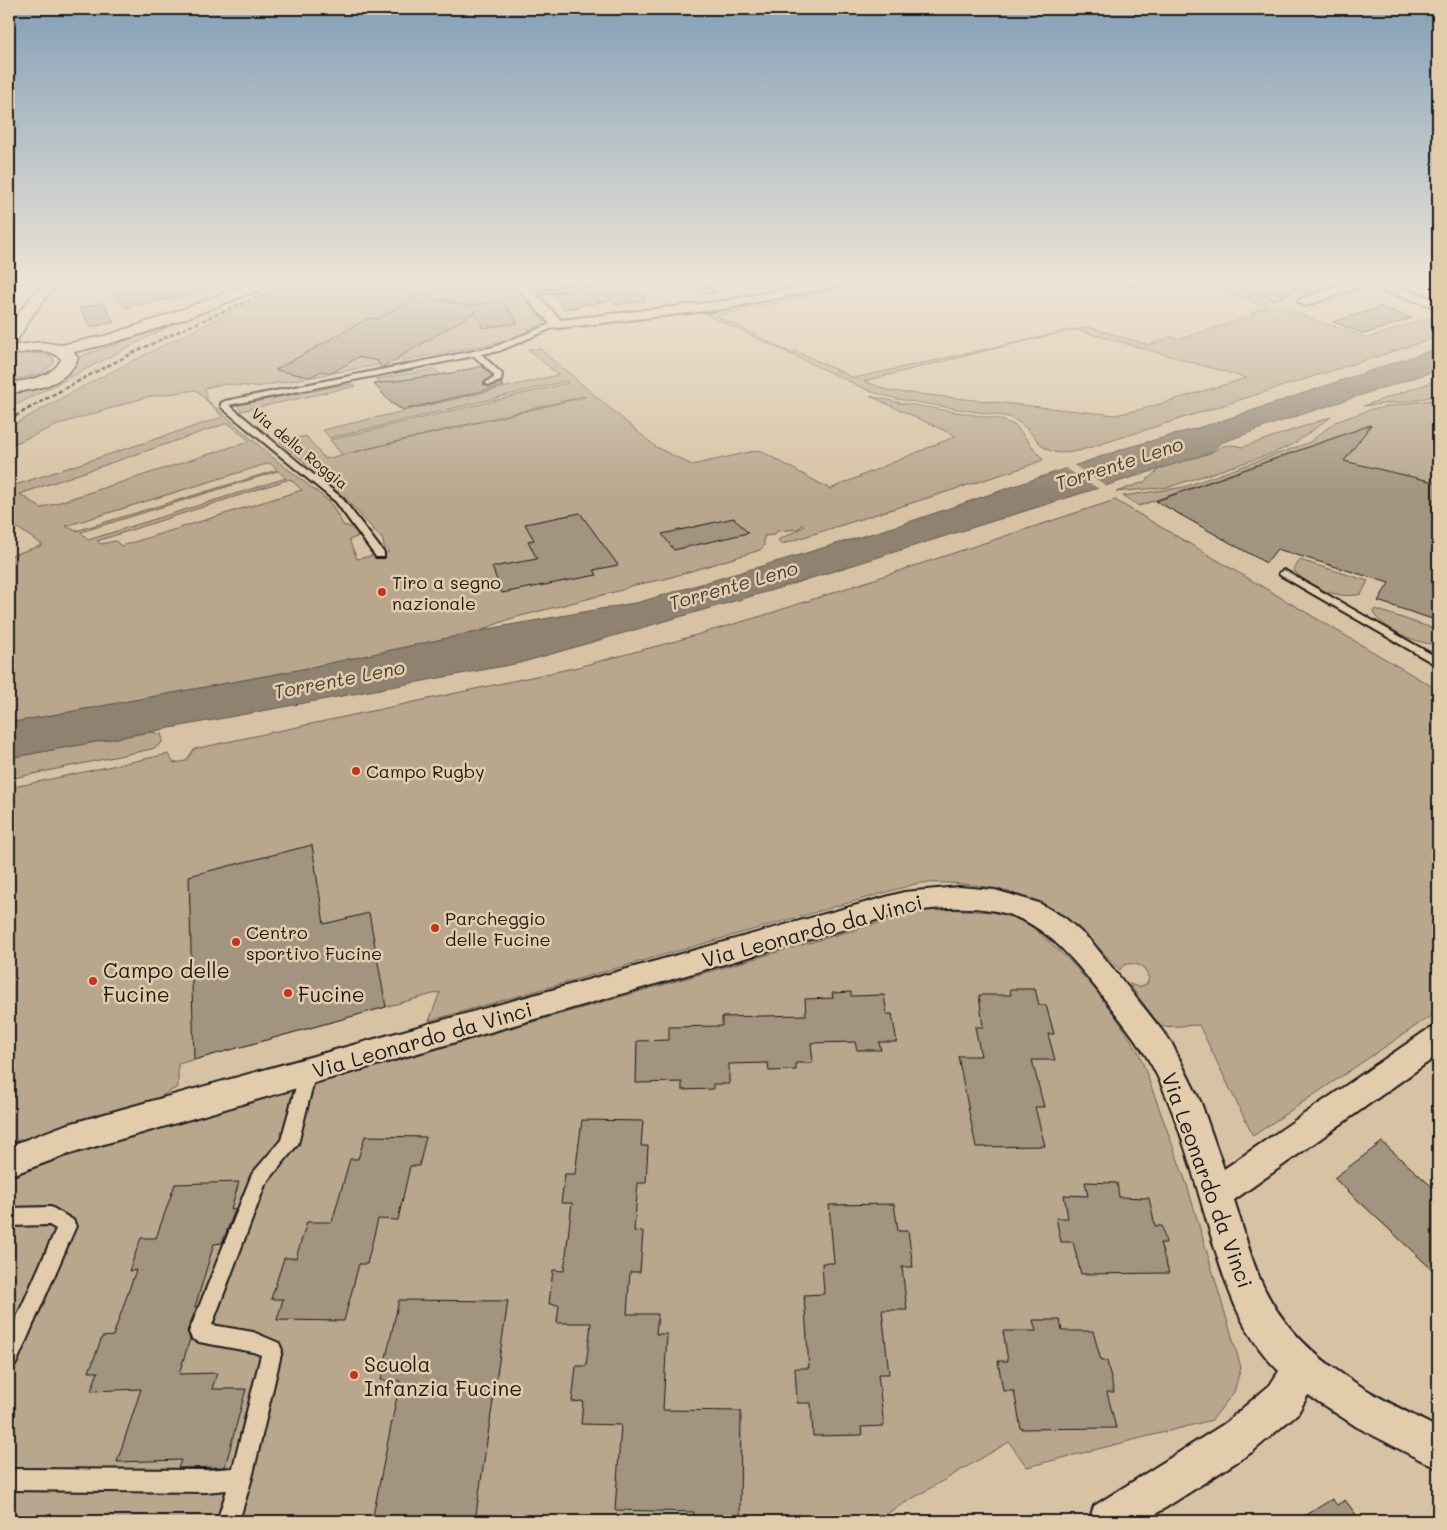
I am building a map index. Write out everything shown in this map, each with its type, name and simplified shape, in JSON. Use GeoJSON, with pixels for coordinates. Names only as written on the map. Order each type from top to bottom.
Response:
{"type":"FeatureCollection","features":[{"type":"Feature","properties":{"kind":"main road"},"geometry":{"type":"LineString","coordinates":[[9,388],[29,384],[54,375],[68,364],[60,353]]}},
{"type":"Feature","properties":{"kind":"street","name":"Via Leonardo da Vinci"},"geometry":{"type":"LineString","coordinates":[[9,1161],[65,1140],[904,902],[972,896],[1020,908],[1046,918],[1088,957],[1160,1053],[1184,1102],[1252,1303],[1271,1335],[1303,1367],[1354,1404],[1438,1449]]}},
{"type":"Feature","properties":{"kind":"street","name":"Via Leonardo da Vinci"},"geometry":{"type":"LineString","coordinates":[[1215,1194],[1438,1039]]}},
{"type":"Feature","properties":{"kind":"street"},"geometry":{"type":"LineString","coordinates":[[1109,1521],[1238,1438],[1284,1399],[1303,1367]]}},
{"type":"Feature","properties":{"kind":"lane","name":"Via della Roggia"},"geometry":{"type":"LineString","coordinates":[[380,554],[339,500],[266,442],[224,404],[241,398],[473,353]]}},
{"type":"Feature","properties":{"kind":"lane"},"geometry":{"type":"LineString","coordinates":[[475,353],[498,374],[498,379],[490,383]]}},
{"type":"Feature","properties":{"kind":"lane"},"geometry":{"type":"LineString","coordinates":[[1284,573],[1438,663]]}},
{"type":"Feature","properties":{"kind":"lane"},"geometry":{"type":"LineString","coordinates":[[228,1521],[272,1350],[252,1342],[199,1332],[258,1180],[289,1144],[308,1072]]}},
{"type":"Feature","properties":{"kind":"lane"},"geometry":{"type":"LineString","coordinates":[[9,1217],[51,1216],[67,1226],[9,1357]]}},
{"type":"Feature","properties":{"kind":"lane"},"geometry":{"type":"LineString","coordinates":[[9,1480],[206,1481],[240,1478]]}},
{"type":"Feature","properties":{"kind":"shaded area"},"geometry":{"type":"Polygon","coordinates":[[[117,353],[9,408],[9,392],[34,387],[83,355],[117,353]]]}},
{"type":"Feature","properties":{"kind":"shaded area"},"geometry":{"type":"Polygon","coordinates":[[[148,353],[441,353],[257,387],[224,384],[205,388],[207,400],[271,456],[330,502],[344,526],[348,526],[357,532],[357,537],[349,540],[357,559],[389,552],[384,547],[383,540],[345,498],[302,464],[305,462],[280,442],[306,436],[325,459],[342,455],[330,440],[568,383],[566,381],[330,438],[323,430],[558,375],[533,353],[545,353],[656,447],[692,465],[759,450],[830,489],[956,436],[870,396],[999,419],[1016,426],[1043,460],[782,544],[778,540],[805,526],[803,524],[798,529],[777,531],[774,535],[764,536],[764,546],[760,550],[665,579],[630,586],[622,590],[509,619],[480,631],[298,670],[9,723],[9,556],[43,545],[13,525],[9,526],[9,487],[223,417],[196,390],[147,397],[60,424],[9,446],[9,427],[148,353]],[[584,396],[342,455],[585,397],[584,396]],[[228,423],[20,494],[41,508],[250,441],[228,423]],[[270,463],[66,526],[76,531],[277,470],[270,463]],[[278,471],[81,532],[88,540],[286,478],[278,471]],[[290,479],[97,541],[101,544],[116,541],[121,546],[302,490],[290,479]]]}},
{"type":"Feature","properties":{"kind":"shaded area"},"geometry":{"type":"Polygon","coordinates":[[[789,353],[801,353],[854,378],[968,353],[976,353],[864,381],[890,391],[1115,415],[1143,409],[1247,378],[1159,353],[1386,353],[1082,450],[1066,453],[1047,449],[1029,431],[1009,417],[897,399],[872,392],[789,353]]]}},
{"type":"Feature","properties":{"kind":"shaded area"},"geometry":{"type":"Polygon","coordinates":[[[46,354],[53,358],[54,363],[40,374],[9,381],[9,355],[46,354]]]}},
{"type":"Feature","properties":{"kind":"shaded area"},"geometry":{"type":"Polygon","coordinates":[[[435,369],[441,375],[382,385],[377,379],[435,369]]]}},
{"type":"Feature","properties":{"kind":"shaded area"},"geometry":{"type":"Polygon","coordinates":[[[1438,380],[1438,395],[1412,401],[1363,406],[1438,380]]]}},
{"type":"Feature","properties":{"kind":"shaded area"},"geometry":{"type":"Polygon","coordinates":[[[350,384],[356,386],[241,411],[238,405],[350,384]]]}},
{"type":"Feature","properties":{"kind":"shaded area"},"geometry":{"type":"Polygon","coordinates":[[[1438,399],[1438,470],[1431,481],[1393,474],[1344,461],[1370,425],[1139,506],[1123,496],[1184,487],[1310,442],[1335,422],[1372,409],[1438,399]]]}},
{"type":"Feature","properties":{"kind":"shaded area"},"geometry":{"type":"Polygon","coordinates":[[[1331,417],[1294,444],[1274,453],[1169,487],[1116,492],[1144,482],[1162,467],[1210,453],[1223,446],[1243,447],[1331,417]]]}},
{"type":"Feature","properties":{"kind":"shaded area"},"geometry":{"type":"Polygon","coordinates":[[[1115,500],[1438,690],[1438,1011],[1253,1136],[1199,1025],[1161,1027],[1129,984],[1139,987],[1147,984],[1149,978],[1143,967],[1130,964],[1125,965],[1120,970],[1088,937],[1069,922],[1049,909],[1009,892],[966,884],[919,883],[429,1021],[440,992],[178,1064],[178,1087],[151,1102],[9,1143],[9,788],[168,754],[174,763],[186,761],[194,749],[578,667],[765,615],[1115,500]]]}},
{"type":"Feature","properties":{"kind":"shaded area"},"geometry":{"type":"Polygon","coordinates":[[[1300,560],[1368,581],[1361,594],[1335,594],[1318,588],[1296,573],[1294,569],[1300,560]]]}},
{"type":"Feature","properties":{"kind":"shaded area"},"geometry":{"type":"Polygon","coordinates":[[[1375,609],[1438,630],[1438,644],[1412,639],[1392,630],[1377,618],[1373,612],[1375,609]]]}},
{"type":"Feature","properties":{"kind":"shaded area"},"geometry":{"type":"Polygon","coordinates":[[[150,732],[161,734],[163,740],[160,745],[152,749],[9,779],[9,758],[150,732]]]}},
{"type":"Feature","properties":{"kind":"shaded area"},"geometry":{"type":"Polygon","coordinates":[[[931,908],[992,912],[1026,921],[1070,961],[1108,1004],[1139,1053],[1187,1185],[1241,1367],[1234,1392],[1212,1420],[1027,1467],[1009,1442],[874,1521],[9,1521],[9,1179],[44,1162],[931,908]]]}},
{"type":"Feature","properties":{"kind":"water","name":"Torrente Leno"},"geometry":{"type":"Polygon","coordinates":[[[1422,353],[1438,353],[1438,370],[1273,424],[1221,443],[1210,453],[783,587],[520,663],[9,758],[9,723],[298,670],[504,626],[640,602],[897,526],[1126,448],[1215,423],[1422,353]]]}},
{"type":"Feature","properties":{"kind":"pier"},"geometry":{"type":"Polygon","coordinates":[[[1072,464],[1107,486],[1099,489],[1064,467],[1072,464]]]}},
{"type":"Feature","properties":{"kind":"building"},"geometry":{"type":"Polygon","coordinates":[[[305,353],[406,353],[381,368],[378,361],[358,357],[332,373],[321,371],[310,377],[275,370],[305,353]]]}},
{"type":"Feature","properties":{"kind":"building"},"geometry":{"type":"Polygon","coordinates":[[[482,366],[492,376],[484,381],[484,385],[490,387],[500,383],[504,386],[403,410],[391,403],[374,384],[452,373],[482,366]]]}},
{"type":"Feature","properties":{"kind":"building"},"geometry":{"type":"Polygon","coordinates":[[[1371,425],[1344,461],[1438,483],[1438,621],[1378,601],[1389,583],[1277,549],[1266,563],[1156,501],[1371,425]]]}},
{"type":"Feature","properties":{"kind":"building"},"geometry":{"type":"Polygon","coordinates":[[[580,513],[618,565],[594,570],[597,575],[502,593],[492,567],[537,559],[528,541],[534,540],[525,524],[580,513]]]}},
{"type":"Feature","properties":{"kind":"building"},"geometry":{"type":"Polygon","coordinates":[[[734,518],[748,533],[674,550],[662,534],[734,518]]]}},
{"type":"Feature","properties":{"kind":"building","name":"Fucine"},"geometry":{"type":"Polygon","coordinates":[[[312,845],[324,924],[369,913],[386,1007],[194,1060],[189,876],[312,845]]]}},
{"type":"Feature","properties":{"kind":"building"},"geometry":{"type":"Polygon","coordinates":[[[1010,989],[1035,989],[1039,1005],[1046,1005],[1054,1034],[1048,1034],[1055,1060],[1032,1060],[1044,1107],[1035,1107],[1045,1146],[976,1147],[958,1056],[981,1056],[975,1027],[983,1027],[979,995],[1011,995],[1010,989]]]}},
{"type":"Feature","properties":{"kind":"building"},"geometry":{"type":"Polygon","coordinates":[[[851,992],[851,996],[884,995],[887,1014],[892,1014],[897,1042],[879,1042],[881,1050],[857,1050],[855,1042],[811,1043],[813,1063],[796,1063],[796,1070],[769,1071],[768,1063],[729,1064],[729,1084],[713,1084],[713,1089],[682,1090],[682,1082],[636,1083],[637,1041],[669,1040],[669,1027],[722,1026],[722,1017],[806,1015],[805,999],[833,998],[832,993],[851,992]]]}},
{"type":"Feature","properties":{"kind":"building"},"geometry":{"type":"Polygon","coordinates":[[[582,1120],[643,1121],[641,1146],[648,1146],[646,1183],[638,1183],[634,1231],[643,1232],[640,1272],[630,1272],[627,1314],[658,1314],[656,1334],[667,1334],[663,1410],[741,1411],[740,1521],[694,1521],[694,1512],[615,1510],[621,1425],[581,1424],[583,1401],[572,1402],[576,1366],[586,1366],[591,1323],[557,1323],[559,1305],[549,1304],[553,1270],[564,1271],[572,1203],[561,1203],[565,1174],[575,1174],[582,1120]]]}},
{"type":"Feature","properties":{"kind":"building"},"geometry":{"type":"Polygon","coordinates":[[[365,1136],[426,1137],[419,1166],[410,1166],[398,1220],[378,1219],[367,1264],[359,1264],[344,1321],[277,1320],[283,1299],[271,1299],[284,1258],[296,1258],[307,1222],[332,1222],[350,1159],[358,1159],[365,1136]]]}},
{"type":"Feature","properties":{"kind":"building"},"geometry":{"type":"Polygon","coordinates":[[[1382,1142],[1438,1192],[1438,1275],[1334,1178],[1382,1142]]]}},
{"type":"Feature","properties":{"kind":"building"},"geometry":{"type":"Polygon","coordinates":[[[239,1182],[231,1209],[236,1208],[222,1243],[214,1244],[195,1307],[197,1307],[187,1331],[190,1339],[179,1374],[217,1373],[212,1389],[246,1389],[225,1467],[178,1468],[181,1460],[117,1462],[141,1389],[91,1391],[98,1372],[89,1372],[102,1337],[113,1336],[136,1270],[129,1271],[141,1238],[156,1238],[175,1184],[239,1182]]]}},
{"type":"Feature","properties":{"kind":"building"},"geometry":{"type":"Polygon","coordinates":[[[1085,1182],[1117,1183],[1119,1197],[1149,1198],[1155,1226],[1162,1226],[1166,1243],[1160,1243],[1169,1273],[1081,1274],[1073,1242],[1061,1242],[1056,1218],[1068,1218],[1064,1195],[1088,1196],[1085,1182]]]}},
{"type":"Feature","properties":{"kind":"building"},"geometry":{"type":"Polygon","coordinates":[[[894,1204],[898,1231],[908,1231],[913,1267],[902,1267],[907,1310],[882,1310],[889,1374],[878,1374],[884,1426],[861,1427],[862,1435],[813,1436],[811,1403],[797,1403],[795,1368],[809,1368],[804,1295],[824,1294],[822,1263],[834,1263],[829,1205],[894,1204]]]}},
{"type":"Feature","properties":{"kind":"building"},"geometry":{"type":"Polygon","coordinates":[[[399,1300],[508,1301],[475,1521],[372,1521],[400,1381],[381,1380],[399,1300]]]}},
{"type":"Feature","properties":{"kind":"building"},"geometry":{"type":"Polygon","coordinates":[[[1033,1320],[1060,1320],[1062,1331],[1093,1331],[1101,1361],[1107,1361],[1114,1392],[1107,1392],[1116,1428],[1021,1429],[1014,1391],[1003,1391],[998,1361],[1008,1361],[1003,1331],[1036,1331],[1033,1320]]]}},
{"type":"Feature","properties":{"kind":"building"},"geometry":{"type":"Polygon","coordinates":[[[1332,1499],[1337,1505],[1345,1500],[1361,1521],[1297,1521],[1332,1499]]]}},
{"type":"Feature","properties":{"kind":"railway"},"geometry":{"type":"LineString","coordinates":[[9,420],[133,353]]}},
{"type":"Feature","properties":{"kind":"place","name":"Tiro a segno nazionale"},"geometry":{"type":"Point","coordinates":[382,592]}},
{"type":"Feature","properties":{"kind":"place","name":"Campo Rugby"},"geometry":{"type":"Point","coordinates":[356,771]}},
{"type":"Feature","properties":{"kind":"place","name":"Parcheggio delle Fucine"},"geometry":{"type":"Point","coordinates":[435,928]}},
{"type":"Feature","properties":{"kind":"place","name":"Centro sportivo Fucine"},"geometry":{"type":"Point","coordinates":[236,942]}},
{"type":"Feature","properties":{"kind":"place","name":"Campo delle Fucine"},"geometry":{"type":"Point","coordinates":[93,981]}},
{"type":"Feature","properties":{"kind":"place","name":"Fucine"},"geometry":{"type":"Point","coordinates":[288,993]}},
{"type":"Feature","properties":{"kind":"place","name":"Scuola Infanzia Fucine"},"geometry":{"type":"Point","coordinates":[354,1375]}}]}
